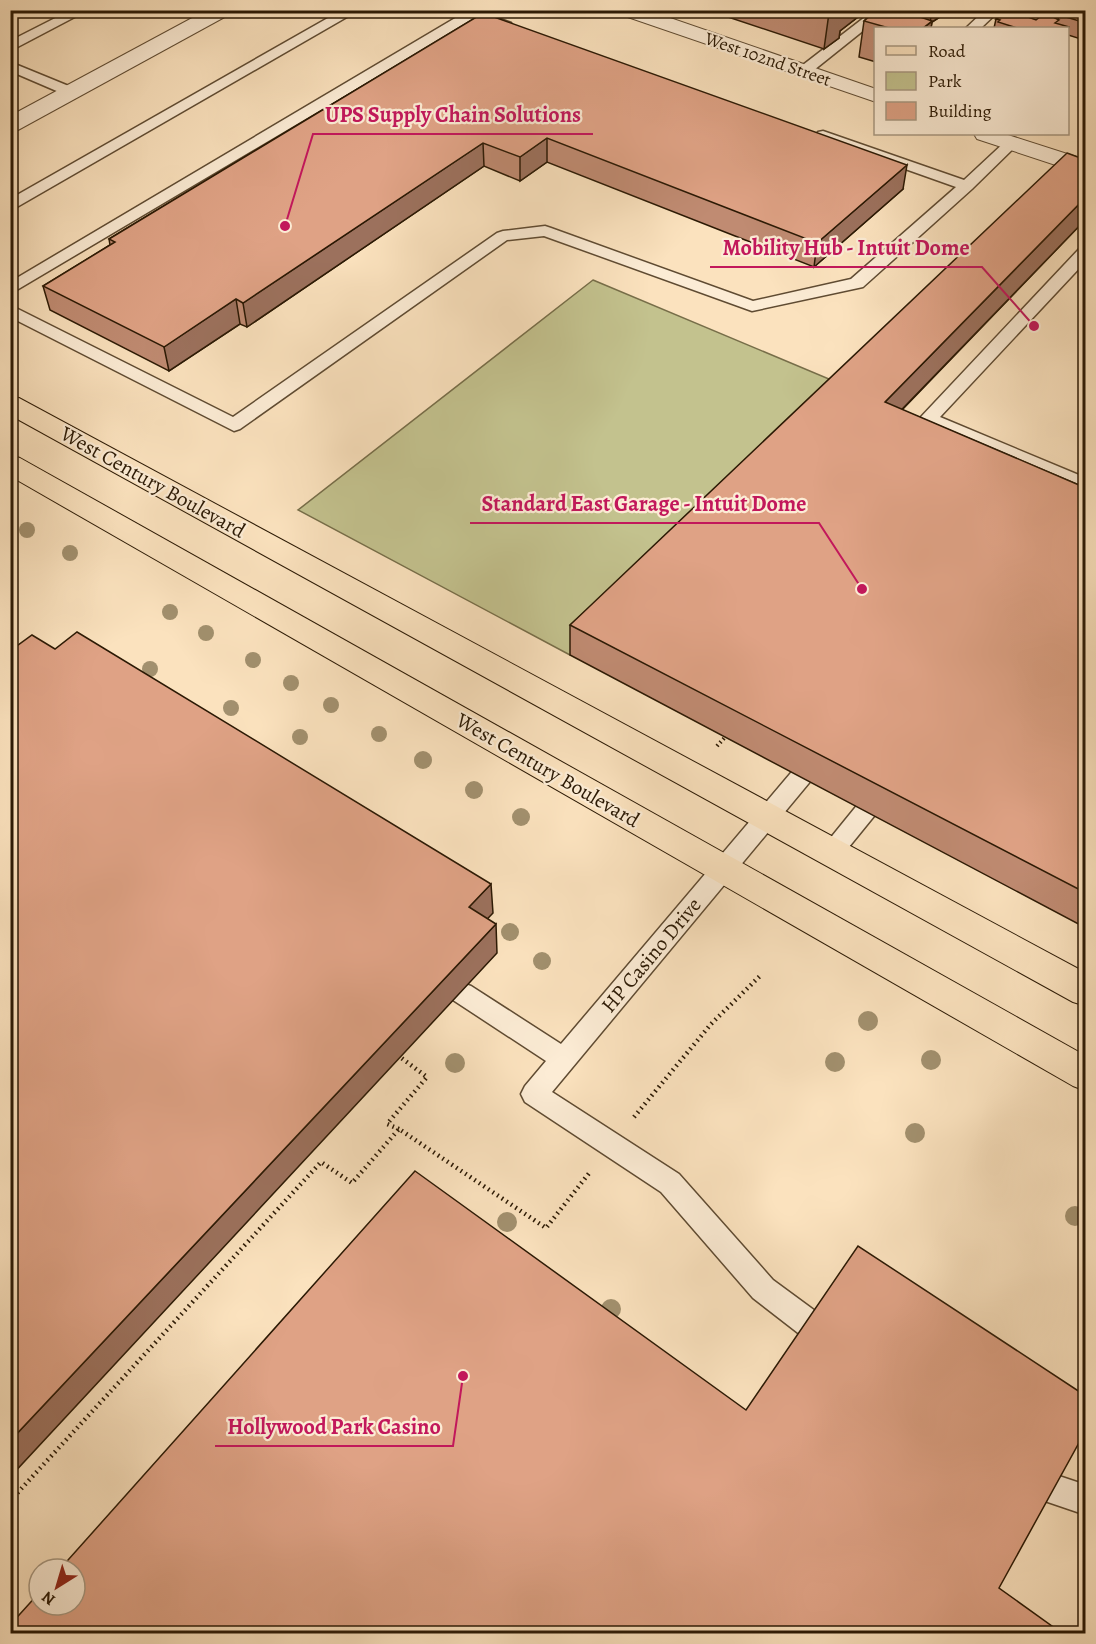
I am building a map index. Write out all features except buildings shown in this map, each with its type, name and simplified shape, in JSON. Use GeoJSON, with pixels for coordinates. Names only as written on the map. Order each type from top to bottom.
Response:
{"type":"FeatureCollection","features":[{"type":"Feature","properties":{"kind":"main road","name":"West Century Boulevard"},"geometry":{"type":"LineString","coordinates":[[10,404],[1086,991]]}},
{"type":"Feature","properties":{"kind":"main road","name":"West Century Boulevard"},"geometry":{"type":"LineString","coordinates":[[10,464],[1086,1076]]}},
{"type":"Feature","properties":{"kind":"street","name":"West 102nd Street"},"geometry":{"type":"LineString","coordinates":[[626,10],[874,95]]}},
{"type":"Feature","properties":{"kind":"street"},"geometry":{"type":"LineString","coordinates":[[10,126],[219,11]]}},
{"type":"Feature","properties":{"kind":"street"},"geometry":{"type":"LineString","coordinates":[[988,135],[1012,143],[1083,176]]}},
{"type":"Feature","properties":{"kind":"lane"},"geometry":{"type":"LineString","coordinates":[[31,30],[82,10]]}},
{"type":"Feature","properties":{"kind":"lane"},"geometry":{"type":"LineString","coordinates":[[10,206],[353,10]]}},
{"type":"Feature","properties":{"kind":"lane"},"geometry":{"type":"LineString","coordinates":[[804,72],[883,10]]}},
{"type":"Feature","properties":{"kind":"lane"},"geometry":{"type":"LineString","coordinates":[[974,27],[994,10]]}},
{"type":"Feature","properties":{"kind":"lane"},"geometry":{"type":"LineString","coordinates":[[10,289],[467,12],[516,29]]}},
{"type":"Feature","properties":{"kind":"lane"},"geometry":{"type":"LineString","coordinates":[[10,66],[71,92]]}},
{"type":"Feature","properties":{"kind":"lane"},"geometry":{"type":"LineString","coordinates":[[807,130],[967,186]]}},
{"type":"Feature","properties":{"kind":"lane"},"geometry":{"type":"LineString","coordinates":[[10,310],[234,425],[503,236],[545,231],[752,306],[857,284],[1012,143]]}},
{"type":"Feature","properties":{"kind":"lane"},"geometry":{"type":"LineString","coordinates":[[1086,251],[928,419],[1086,485]]}},
{"type":"Feature","properties":{"kind":"lane","name":"HP Casino Drive"},"geometry":{"type":"LineString","coordinates":[[611,1145],[534,1094],[833,738]]}},
{"type":"Feature","properties":{"kind":"lane"},"geometry":{"type":"LineString","coordinates":[[832,852],[894,774]]}},
{"type":"Feature","properties":{"kind":"lane"},"geometry":{"type":"LineString","coordinates":[[462,993],[563,1059]]}},
{"type":"Feature","properties":{"kind":"lane"},"geometry":{"type":"LineString","coordinates":[[611,1145],[670,1183],[763,1289],[812,1326]]}},
{"type":"Feature","properties":{"kind":"lane"},"geometry":{"type":"LineString","coordinates":[[1050,1488],[1086,1500]]}},
{"type":"Feature","properties":{"kind":"path"},"geometry":{"type":"LineString","coordinates":[[717,746],[734,729]]}},
{"type":"Feature","properties":{"kind":"path"},"geometry":{"type":"LineString","coordinates":[[400,1058],[428,1077],[387,1124],[546,1228],[611,1145],[718,1016],[736,995],[762,974]]}},
{"type":"Feature","properties":{"kind":"path"},"geometry":{"type":"LineString","coordinates":[[10,1501],[321,1162],[352,1183],[399,1130]]}},
{"type":"Feature","properties":{"kind":"green space"},"geometry":{"type":"Polygon","coordinates":[[[593,280],[848,387],[570,655],[298,510],[593,280]]]}},
{"type":"Feature","properties":{"kind":"place","name":"UPS Supply Chain Solutions"},"geometry":{"type":"Point","coordinates":[285,226]}},
{"type":"Feature","properties":{"kind":"place","name":"Mobility Hub - Intuit Dome"},"geometry":{"type":"Point","coordinates":[1034,326]}},
{"type":"Feature","properties":{"kind":"place","name":"Standard East Garage - Intuit Dome"},"geometry":{"type":"Point","coordinates":[862,589]}},
{"type":"Feature","properties":{"kind":"place","name":"Hollywood Park Casino"},"geometry":{"type":"Point","coordinates":[463,1376]}}]}
